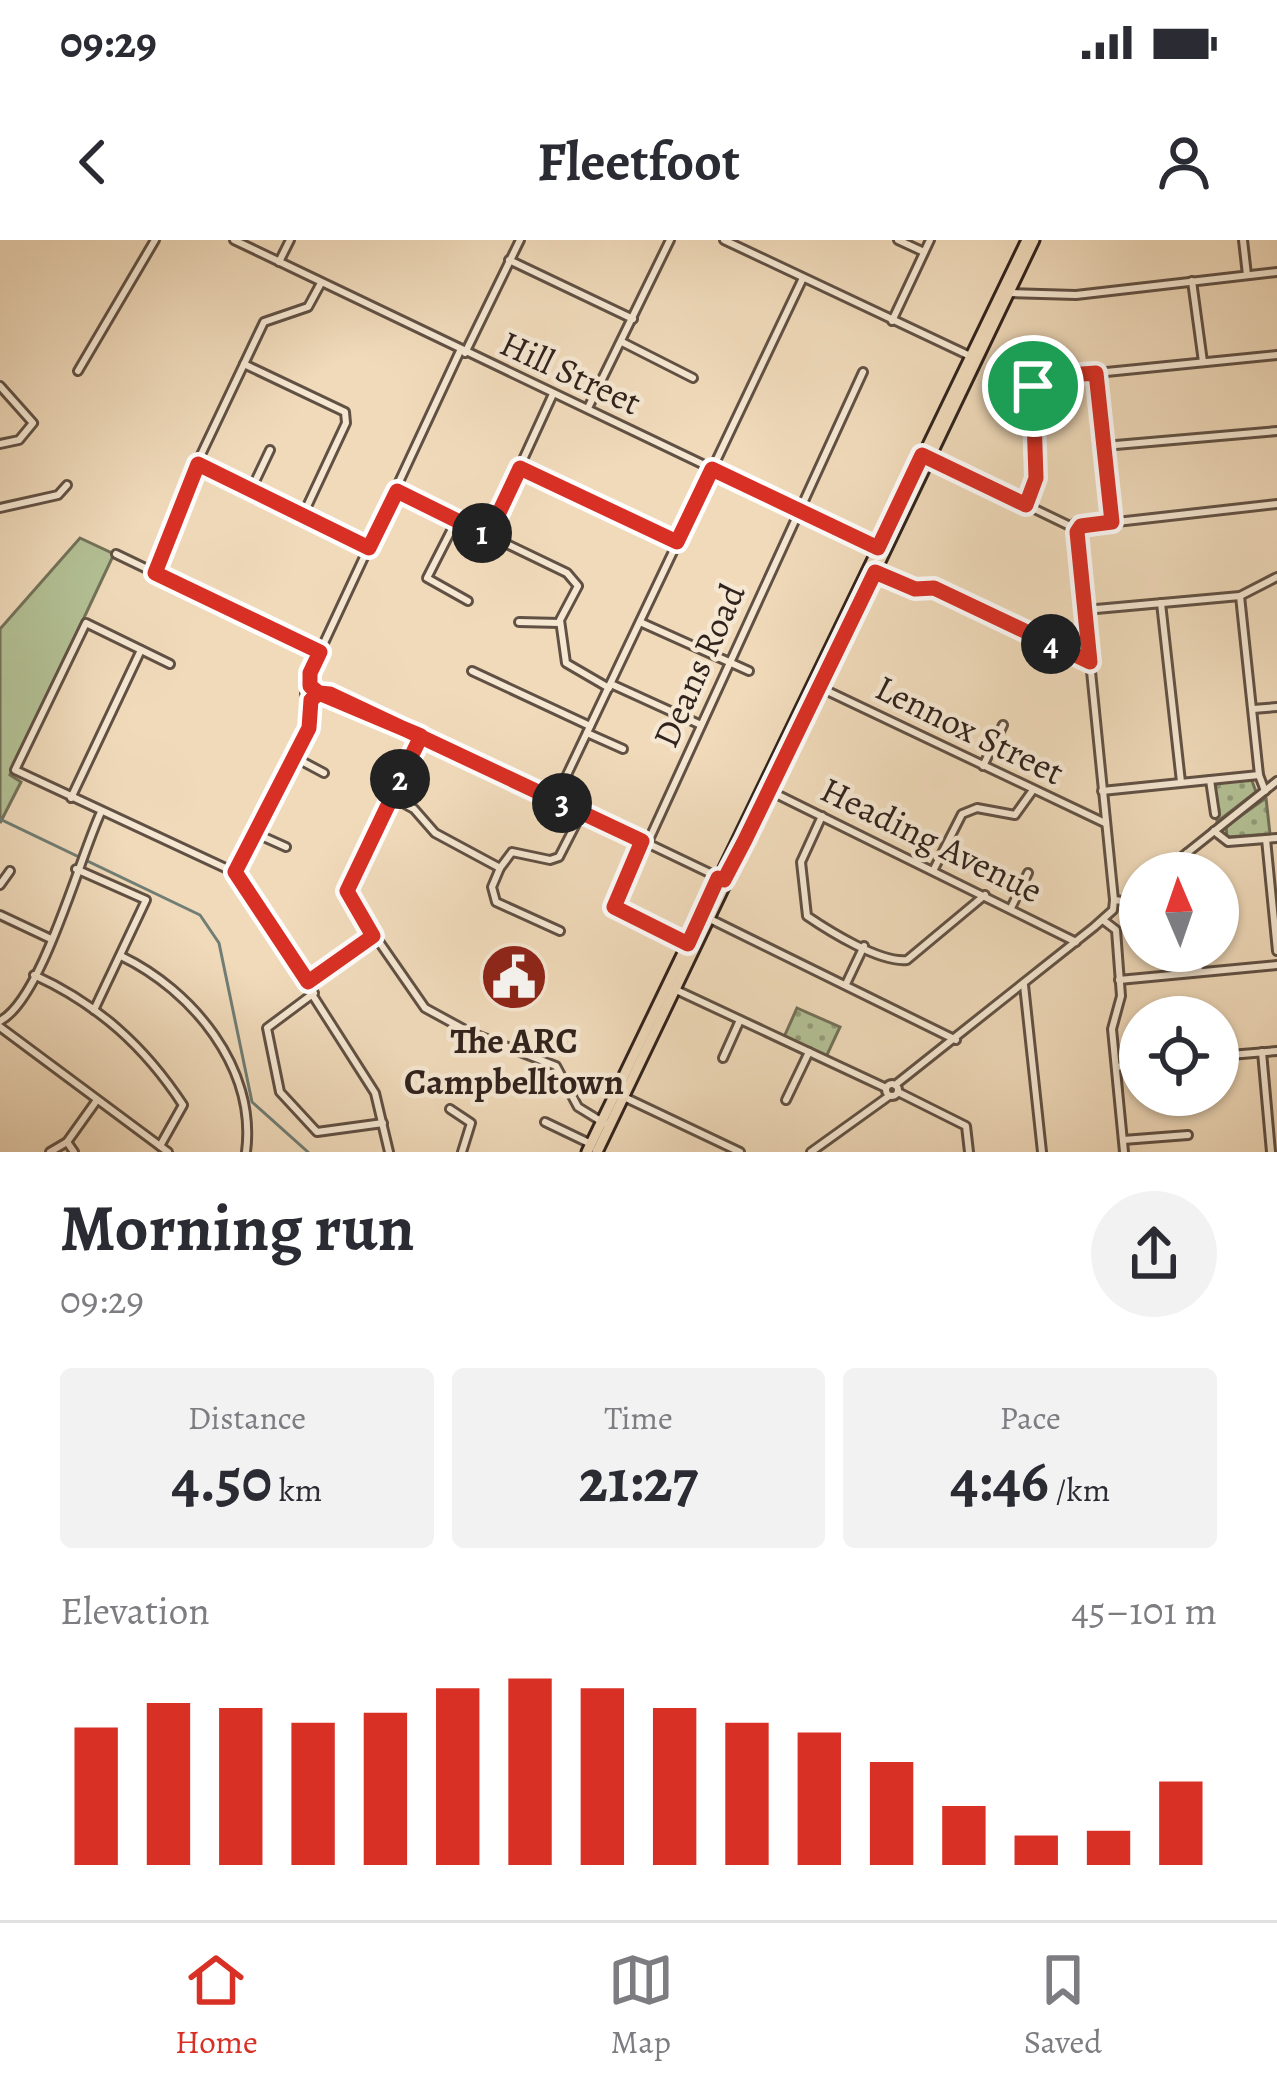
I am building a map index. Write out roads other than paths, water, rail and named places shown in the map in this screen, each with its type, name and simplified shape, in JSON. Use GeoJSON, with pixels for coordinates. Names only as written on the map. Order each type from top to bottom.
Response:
{"type":"FeatureCollection","features":[{"type":"Feature","properties":{"kind":"main road"},"geometry":{"type":"LineString","coordinates":[[973,357],[1009,293],[1030,240]]}},
{"type":"Feature","properties":{"kind":"main road"},"geometry":{"type":"LineString","coordinates":[[591,1149],[1030,240]]}},
{"type":"Feature","properties":{"kind":"main road"},"geometry":{"type":"LineString","coordinates":[[671,987],[705,917]]}},
{"type":"Feature","properties":{"kind":"street"},"geometry":{"type":"LineString","coordinates":[[78,371],[155,240]]}},
{"type":"Feature","properties":{"kind":"street"},"geometry":{"type":"LineString","coordinates":[[279,262],[290,240]]}},
{"type":"Feature","properties":{"kind":"street"},"geometry":{"type":"LineString","coordinates":[[311,700],[304,694],[310,673],[520,240]]}},
{"type":"Feature","properties":{"kind":"street"},"geometry":{"type":"LineString","coordinates":[[588,408],[670,240]]}},
{"type":"Feature","properties":{"kind":"street"},"geometry":{"type":"LineString","coordinates":[[724,240],[973,357]]}},
{"type":"Feature","properties":{"kind":"street"},"geometry":{"type":"LineString","coordinates":[[898,240],[924,252]]}},
{"type":"Feature","properties":{"kind":"street"},"geometry":{"type":"LineString","coordinates":[[892,321],[930,240]]}},
{"type":"Feature","properties":{"kind":"street"},"geometry":{"type":"LineString","coordinates":[[1243,240],[1246,275]]}},
{"type":"Feature","properties":{"kind":"street","name":"Hill Street"},"geometry":{"type":"LineString","coordinates":[[236,241],[881,550]]}},
{"type":"Feature","properties":{"kind":"street"},"geometry":{"type":"LineString","coordinates":[[509,260],[633,319]]}},
{"type":"Feature","properties":{"kind":"street"},"geometry":{"type":"LineString","coordinates":[[1009,293],[1076,296],[1277,272]]}},
{"type":"Feature","properties":{"kind":"street"},"geometry":{"type":"LineString","coordinates":[[555,800],[803,278]]}},
{"type":"Feature","properties":{"kind":"street"},"geometry":{"type":"LineString","coordinates":[[1192,280],[1204,362]]}},
{"type":"Feature","properties":{"kind":"street"},"geometry":{"type":"LineString","coordinates":[[155,573],[198,464],[264,322],[308,307],[321,283]]}},
{"type":"Feature","properties":{"kind":"street"},"geometry":{"type":"LineString","coordinates":[[622,342],[692,378]]}},
{"type":"Feature","properties":{"kind":"street"},"geometry":{"type":"LineString","coordinates":[[1026,505],[1036,478],[1034,382],[1277,356]]}},
{"type":"Feature","properties":{"kind":"street"},"geometry":{"type":"LineString","coordinates":[[244,364],[345,412],[346,423],[303,515]]}},
{"type":"Feature","properties":{"kind":"street","name":"Deans Road"},"geometry":{"type":"LineString","coordinates":[[688,944],[614,907],[863,372]]}},
{"type":"Feature","properties":{"kind":"street"},"geometry":{"type":"LineString","coordinates":[[1096,373],[1112,522]]}},
{"type":"Feature","properties":{"kind":"street"},"geometry":{"type":"LineString","coordinates":[[0,386],[34,423],[19,440],[1,442]]}},
{"type":"Feature","properties":{"kind":"street"},"geometry":{"type":"LineString","coordinates":[[488,536],[553,394]]}},
{"type":"Feature","properties":{"kind":"street"},"geometry":{"type":"LineString","coordinates":[[1104,446],[1277,431]]}},
{"type":"Feature","properties":{"kind":"street"},"geometry":{"type":"LineString","coordinates":[[251,490],[270,450]]}},
{"type":"Feature","properties":{"kind":"street"},"geometry":{"type":"LineString","coordinates":[[925,457],[1077,528],[1277,504]]}},
{"type":"Feature","properties":{"kind":"street"},"geometry":{"type":"LineString","coordinates":[[198,464],[369,548]]}},
{"type":"Feature","properties":{"kind":"street"},"geometry":{"type":"LineString","coordinates":[[520,468],[677,542]]}},
{"type":"Feature","properties":{"kind":"street"},"geometry":{"type":"LineString","coordinates":[[0,508],[58,495],[67,485]]}},
{"type":"Feature","properties":{"kind":"street"},"geometry":{"type":"LineString","coordinates":[[397,491],[574,580],[578,586],[560,623],[566,663],[701,725]]}},
{"type":"Feature","properties":{"kind":"street"},"geometry":{"type":"LineString","coordinates":[[456,520],[428,578],[468,601]]}},
{"type":"Feature","properties":{"kind":"street"},"geometry":{"type":"LineString","coordinates":[[811,1152],[1113,910],[1121,911],[1105,823],[1077,528]]}},
{"type":"Feature","properties":{"kind":"street"},"geometry":{"type":"LineString","coordinates":[[116,554],[320,652]]}},
{"type":"Feature","properties":{"kind":"street"},"geometry":{"type":"LineString","coordinates":[[872,570],[915,589],[934,588],[1090,662]]}},
{"type":"Feature","properties":{"kind":"street"},"geometry":{"type":"LineString","coordinates":[[1084,610],[1240,596],[1277,577]]}},
{"type":"Feature","properties":{"kind":"street"},"geometry":{"type":"LineString","coordinates":[[1240,596],[1259,775],[1265,791]]}},
{"type":"Feature","properties":{"kind":"street"},"geometry":{"type":"LineString","coordinates":[[1161,603],[1180,782]]}},
{"type":"Feature","properties":{"kind":"street"},"geometry":{"type":"LineString","coordinates":[[170,664],[86,622],[15,770],[235,872],[375,1093],[389,1152]]}},
{"type":"Feature","properties":{"kind":"street"},"geometry":{"type":"LineString","coordinates":[[519,622],[560,623]]}},
{"type":"Feature","properties":{"kind":"street"},"geometry":{"type":"LineString","coordinates":[[640,622],[728,666],[749,671]]}},
{"type":"Feature","properties":{"kind":"street"},"geometry":{"type":"LineString","coordinates":[[71,798],[141,650]]}},
{"type":"Feature","properties":{"kind":"street"},"geometry":{"type":"LineString","coordinates":[[472,671],[622,749]]}},
{"type":"Feature","properties":{"kind":"street"},"geometry":{"type":"LineString","coordinates":[[310,686],[722,879]]}},
{"type":"Feature","properties":{"kind":"street","name":"Lennox Street"},"geometry":{"type":"LineString","coordinates":[[816,686],[1105,823]]}},
{"type":"Feature","properties":{"kind":"street"},"geometry":{"type":"LineString","coordinates":[[235,872],[309,728],[311,700],[319,693]]}},
{"type":"Feature","properties":{"kind":"street"},"geometry":{"type":"LineString","coordinates":[[1253,710],[1277,707]]}},
{"type":"Feature","properties":{"kind":"street"},"geometry":{"type":"LineString","coordinates":[[983,766],[1003,725]]}},
{"type":"Feature","properties":{"kind":"street"},"geometry":{"type":"LineString","coordinates":[[421,736],[347,891],[425,1008],[469,1032],[553,1064],[578,1107],[605,1124]]}},
{"type":"Feature","properties":{"kind":"street"},"geometry":{"type":"LineString","coordinates":[[294,758],[324,772]]}},
{"type":"Feature","properties":{"kind":"street"},"geometry":{"type":"LineString","coordinates":[[1102,791],[1259,775]]}},
{"type":"Feature","properties":{"kind":"street"},"geometry":{"type":"LineString","coordinates":[[1210,780],[1215,814]]}},
{"type":"Feature","properties":{"kind":"street"},"geometry":{"type":"LineString","coordinates":[[1189,852],[1277,782]]}},
{"type":"Feature","properties":{"kind":"street","name":"Heading Avenue"},"geometry":{"type":"LineString","coordinates":[[766,789],[1076,942]]}},
{"type":"Feature","properties":{"kind":"street"},"geometry":{"type":"LineString","coordinates":[[934,869],[962,814],[977,808],[1015,815],[1033,790]]}},
{"type":"Feature","properties":{"kind":"street"},"geometry":{"type":"LineString","coordinates":[[392,797],[414,809],[435,833],[500,868]]}},
{"type":"Feature","properties":{"kind":"street"},"geometry":{"type":"LineString","coordinates":[[101,812],[51,940],[16,1010],[0,1024],[168,1152]]}},
{"type":"Feature","properties":{"kind":"street"},"geometry":{"type":"LineString","coordinates":[[560,931],[496,902],[492,887],[512,852],[550,860],[559,857],[582,812]]}},
{"type":"Feature","properties":{"kind":"street"},"geometry":{"type":"LineString","coordinates":[[822,816],[801,862],[807,916],[897,962],[907,960],[985,895]]}},
{"type":"Feature","properties":{"kind":"street"},"geometry":{"type":"LineString","coordinates":[[1214,831],[1226,842],[1277,838]]}},
{"type":"Feature","properties":{"kind":"street"},"geometry":{"type":"LineString","coordinates":[[257,834],[286,847]]}},
{"type":"Feature","properties":{"kind":"street"},"geometry":{"type":"LineString","coordinates":[[1266,839],[1277,951]]}},
{"type":"Feature","properties":{"kind":"street"},"geometry":{"type":"LineString","coordinates":[[76,869],[146,900],[94,1010]]}},
{"type":"Feature","properties":{"kind":"street"},"geometry":{"type":"LineString","coordinates":[[0,885],[10,871]]}},
{"type":"Feature","properties":{"kind":"street"},"geometry":{"type":"LineString","coordinates":[[1011,908],[1028,873]]}},
{"type":"Feature","properties":{"kind":"street"},"geometry":{"type":"LineString","coordinates":[[0,915],[51,940]]}},
{"type":"Feature","properties":{"kind":"street"},"geometry":{"type":"LineString","coordinates":[[705,917],[956,1040]]}},
{"type":"Feature","properties":{"kind":"street"},"geometry":{"type":"LineString","coordinates":[[1102,920],[1116,928],[1120,1003],[1112,1029],[1124,1152]]}},
{"type":"Feature","properties":{"kind":"street"},"geometry":{"type":"LineString","coordinates":[[308,982],[373,936]]}},
{"type":"Feature","properties":{"kind":"street"},"geometry":{"type":"LineString","coordinates":[[846,985],[864,946]]}},
{"type":"Feature","properties":{"kind":"street"},"geometry":{"type":"LineString","coordinates":[[121,956],[173,985],[226,1054],[239,1094],[246,1152]]}},
{"type":"Feature","properties":{"kind":"street"},"geometry":{"type":"LineString","coordinates":[[1239,968],[1277,965]]}},
{"type":"Feature","properties":{"kind":"street"},"geometry":{"type":"LineString","coordinates":[[1120,980],[1199,972]]}},
{"type":"Feature","properties":{"kind":"street"},"geometry":{"type":"LineString","coordinates":[[34,975],[126,1033],[183,1105],[160,1146]]}},
{"type":"Feature","properties":{"kind":"street"},"geometry":{"type":"LineString","coordinates":[[1024,985],[1042,1152]]}},
{"type":"Feature","properties":{"kind":"street"},"geometry":{"type":"LineString","coordinates":[[671,987],[966,1126],[969,1152]]}},
{"type":"Feature","properties":{"kind":"street"},"geometry":{"type":"LineString","coordinates":[[314,993],[267,1028],[280,1092],[317,1132],[383,1123]]}},
{"type":"Feature","properties":{"kind":"street"},"geometry":{"type":"LineString","coordinates":[[723,1058],[740,1020]]}},
{"type":"Feature","properties":{"kind":"street"},"geometry":{"type":"LineString","coordinates":[[1239,1055],[1277,1051]]}},
{"type":"Feature","properties":{"kind":"street"},"geometry":{"type":"LineString","coordinates":[[786,1100],[809,1052]]}},
{"type":"Feature","properties":{"kind":"street"},"geometry":{"type":"LineString","coordinates":[[1262,1052],[1271,1152]]}},
{"type":"Feature","properties":{"kind":"street"},"geometry":{"type":"LineString","coordinates":[[619,1094],[740,1152]]}},
{"type":"Feature","properties":{"kind":"street"},"geometry":{"type":"LineString","coordinates":[[50,1152],[67,1142],[97,1100]]}},
{"type":"Feature","properties":{"kind":"street"},"geometry":{"type":"LineString","coordinates":[[450,1109],[471,1123],[462,1152]]}},
{"type":"Feature","properties":{"kind":"street"},"geometry":{"type":"LineString","coordinates":[[545,1122],[591,1149]]}},
{"type":"Feature","properties":{"kind":"street"},"geometry":{"type":"LineString","coordinates":[[1123,1140],[1189,1135]]}},
{"type":"Feature","properties":{"kind":"street"},"geometry":{"type":"LineString","coordinates":[[67,1142],[74,1152]]}},
{"type":"Feature","properties":{"kind":"waterway"},"geometry":{"type":"LineString","coordinates":[[0,819],[200,915],[219,943],[252,1102],[308,1152]]}},
{"type":"Feature","properties":{"kind":"place","name":"The ARC Campbelltown"},"geometry":{"type":"Point","coordinates":[514,977]}}]}
